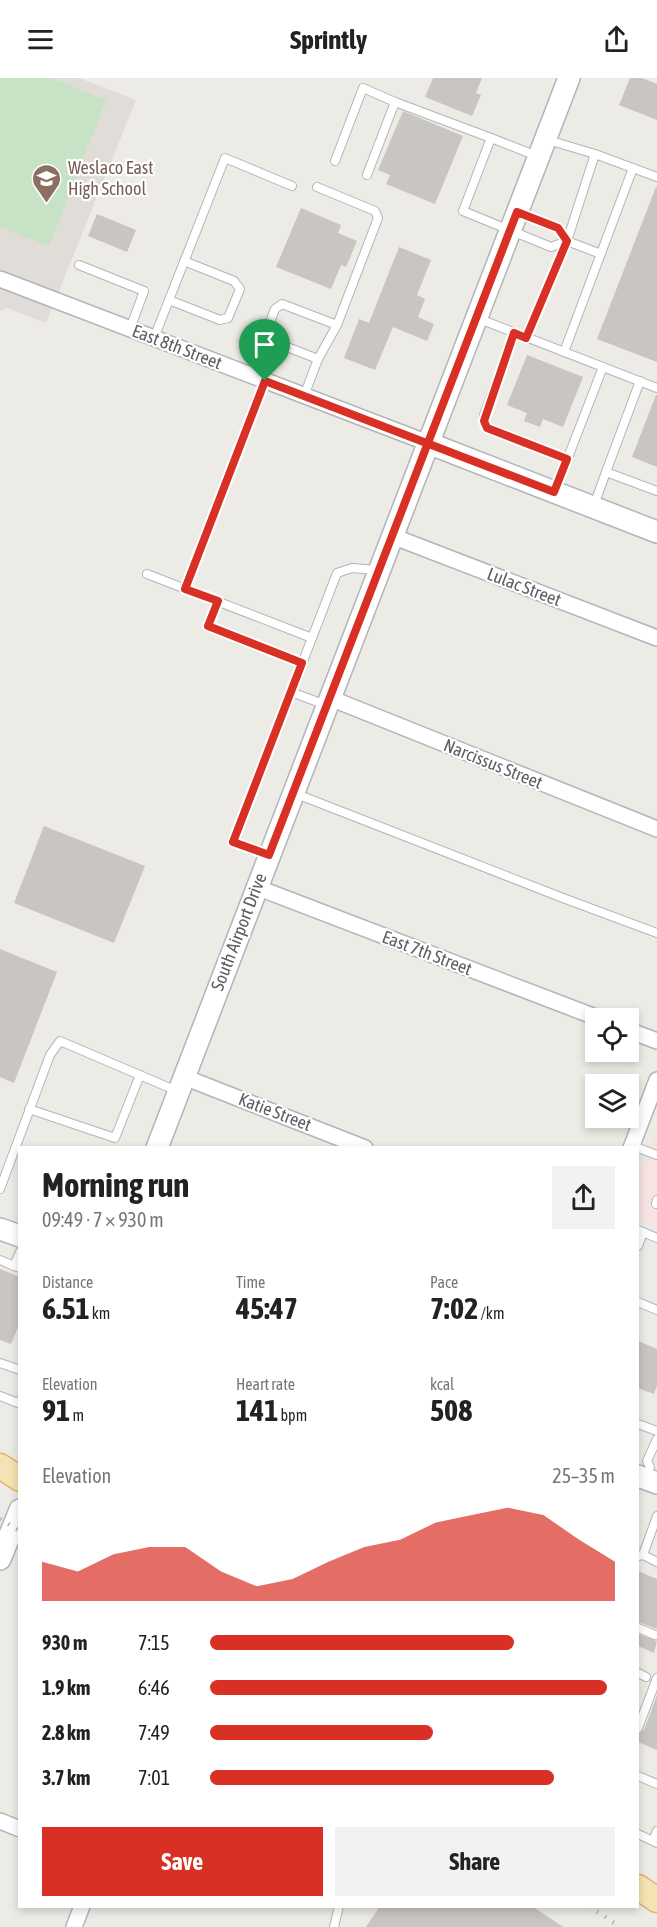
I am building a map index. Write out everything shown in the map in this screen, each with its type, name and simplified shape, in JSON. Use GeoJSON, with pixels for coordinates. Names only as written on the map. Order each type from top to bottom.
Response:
{"type":"FeatureCollection","features":[{"type":"Feature","properties":{"kind":"main road"},"geometry":{"type":"LineString","coordinates":[[0,1466],[18,1478]]}},
{"type":"Feature","properties":{"kind":"main road"},"geometry":{"type":"LineString","coordinates":[[639,1888],[657,1900]]}},
{"type":"Feature","properties":{"kind":"street","name":"South Airport Drive"},"geometry":{"type":"LineString","coordinates":[[158,1146],[569,78]]}},
{"type":"Feature","properties":{"kind":"street","name":"East 8th Street"},"geometry":{"type":"LineString","coordinates":[[0,279],[657,532]]}},
{"type":"Feature","properties":{"kind":"street","name":"Lulac Street"},"geometry":{"type":"LineString","coordinates":[[392,536],[657,638]]}},
{"type":"Feature","properties":{"kind":"street","name":"Narcissus Street"},"geometry":{"type":"LineString","coordinates":[[328,702],[657,830]]}},
{"type":"Feature","properties":{"kind":"street","name":"East 7th Street"},"geometry":{"type":"LineString","coordinates":[[256,887],[585,1013]]}},
{"type":"Feature","properties":{"kind":"street"},"geometry":{"type":"LineString","coordinates":[[639,1034],[657,1041]]}},
{"type":"Feature","properties":{"kind":"street"},"geometry":{"type":"LineString","coordinates":[[634,1146],[657,1080]]}},
{"type":"Feature","properties":{"kind":"street","name":"Katie Street"},"geometry":{"type":"LineString","coordinates":[[181,1084],[360,1146]]}},
{"type":"Feature","properties":{"kind":"street"},"geometry":{"type":"LineString","coordinates":[[0,1229],[18,1235]]}},
{"type":"Feature","properties":{"kind":"street"},"geometry":{"type":"LineString","coordinates":[[0,1559],[18,1515]]}},
{"type":"Feature","properties":{"kind":"street"},"geometry":{"type":"LineString","coordinates":[[0,1821],[18,1828]]}},
{"type":"Feature","properties":{"kind":"street"},"geometry":{"type":"LineString","coordinates":[[74,1927],[81,1908]]}},
{"type":"Feature","properties":{"kind":"lane"},"geometry":{"type":"LineString","coordinates":[[335,161],[363,88],[491,138],[595,154],[657,177]]}},
{"type":"Feature","properties":{"kind":"lane"},"geometry":{"type":"LineString","coordinates":[[367,175],[395,102]]}},
{"type":"Feature","properties":{"kind":"lane"},"geometry":{"type":"LineString","coordinates":[[491,138],[463,211],[513,222],[558,228],[567,241],[601,254]]}},
{"type":"Feature","properties":{"kind":"lane"},"geometry":{"type":"LineString","coordinates":[[526,338],[567,241],[595,154]]}},
{"type":"Feature","properties":{"kind":"lane"},"geometry":{"type":"LineString","coordinates":[[154,338],[225,158],[292,186]]}},
{"type":"Feature","properties":{"kind":"lane"},"geometry":{"type":"LineString","coordinates":[[564,352],[633,168]]}},
{"type":"Feature","properties":{"kind":"lane"},"geometry":{"type":"LineString","coordinates":[[304,396],[318,359],[337,326],[378,218],[375,211],[317,187]]}},
{"type":"Feature","properties":{"kind":"lane"},"geometry":{"type":"LineString","coordinates":[[513,222],[551,247],[567,241]]}},
{"type":"Feature","properties":{"kind":"lane"},"geometry":{"type":"LineString","coordinates":[[169,300],[219,320],[228,318],[240,289],[234,281],[184,261]]}},
{"type":"Feature","properties":{"kind":"lane"},"geometry":{"type":"LineString","coordinates":[[79,265],[144,291],[129,329]]}},
{"type":"Feature","properties":{"kind":"lane"},"geometry":{"type":"LineString","coordinates":[[318,359],[269,340],[266,333],[275,309],[282,304],[337,326]]}},
{"type":"Feature","properties":{"kind":"lane"},"geometry":{"type":"LineString","coordinates":[[476,318],[657,388]]}},
{"type":"Feature","properties":{"kind":"lane"},"geometry":{"type":"LineString","coordinates":[[514,333],[484,415],[484,424],[487,428],[567,459]]}},
{"type":"Feature","properties":{"kind":"lane"},"geometry":{"type":"LineString","coordinates":[[554,492],[603,367]]}},
{"type":"Feature","properties":{"kind":"lane"},"geometry":{"type":"LineString","coordinates":[[185,589],[265,381]]}},
{"type":"Feature","properties":{"kind":"lane"},"geometry":{"type":"LineString","coordinates":[[594,507],[640,381]]}},
{"type":"Feature","properties":{"kind":"lane"},"geometry":{"type":"LineString","coordinates":[[606,472],[657,491]]}},
{"type":"Feature","properties":{"kind":"lane"},"geometry":{"type":"LineString","coordinates":[[269,855],[233,842],[302,663],[337,573],[352,568],[379,570]]}},
{"type":"Feature","properties":{"kind":"lane"},"geometry":{"type":"LineString","coordinates":[[147,574],[312,638]]}},
{"type":"Feature","properties":{"kind":"lane"},"geometry":{"type":"LineString","coordinates":[[218,601],[208,626],[302,663]]}},
{"type":"Feature","properties":{"kind":"lane"},"geometry":{"type":"LineString","coordinates":[[291,692],[328,702]]}},
{"type":"Feature","properties":{"kind":"lane"},"geometry":{"type":"LineString","coordinates":[[293,793],[657,933]]}},
{"type":"Feature","properties":{"kind":"lane"},"geometry":{"type":"LineString","coordinates":[[0,1189],[50,1055],[60,1041],[140,1075],[181,1084]]}},
{"type":"Feature","properties":{"kind":"lane"},"geometry":{"type":"LineString","coordinates":[[29,1109],[115,1138],[140,1075]]}},
{"type":"Feature","properties":{"kind":"lane"},"geometry":{"type":"LineString","coordinates":[[639,1149],[657,1155]]}},
{"type":"Feature","properties":{"kind":"lane"},"geometry":{"type":"LineString","coordinates":[[640,1231],[657,1238]]}},
{"type":"Feature","properties":{"kind":"lane"},"geometry":{"type":"LineString","coordinates":[[0,1260],[17,1267]]}},
{"type":"Feature","properties":{"kind":"lane"},"geometry":{"type":"LineString","coordinates":[[639,1302],[657,1310]]}},
{"type":"Feature","properties":{"kind":"lane"},"geometry":{"type":"LineString","coordinates":[[0,1363],[18,1369]]}},
{"type":"Feature","properties":{"kind":"lane"},"geometry":{"type":"LineString","coordinates":[[0,1396],[18,1403]]}},
{"type":"Feature","properties":{"kind":"lane"},"geometry":{"type":"LineString","coordinates":[[639,1424],[657,1431]]}},
{"type":"Feature","properties":{"kind":"lane"},"geometry":{"type":"LineString","coordinates":[[650,1474],[647,1461],[657,1439]]}},
{"type":"Feature","properties":{"kind":"lane"},"geometry":{"type":"LineString","coordinates":[[657,1516],[640,1556],[657,1562]]}},
{"type":"Feature","properties":{"kind":"lane"},"geometry":{"type":"LineString","coordinates":[[639,1628],[655,1635]]}},
{"type":"Feature","properties":{"kind":"lane"},"geometry":{"type":"LineString","coordinates":[[639,1725],[657,1678]]}},
{"type":"Feature","properties":{"kind":"lane"},"geometry":{"type":"LineString","coordinates":[[639,1776],[657,1784]]}},
{"type":"Feature","properties":{"kind":"lane"},"geometry":{"type":"LineString","coordinates":[[639,1834],[655,1842],[657,1831]]}},
{"type":"Feature","properties":{"kind":"lane"},"geometry":{"type":"LineString","coordinates":[[334,1927],[339,1908]]}},
{"type":"Feature","properties":{"kind":"shaded area","name":"Weslaco East High School"},"geometry":{"type":"Polygon","coordinates":[[[0,78],[79,78],[136,100],[46,323],[7,308],[0,311],[0,78]]]}},
{"type":"Feature","properties":{"kind":"shaded area"},"geometry":{"type":"Polygon","coordinates":[[[657,1127],[657,1225],[639,1217],[639,1175],[657,1127]]]}},
{"type":"Feature","properties":{"kind":"green space"},"geometry":{"type":"Polygon","coordinates":[[[0,78],[50,78],[106,100],[49,246],[0,227],[0,78]]]}},
{"type":"Feature","properties":{"kind":"building"},"geometry":{"type":"Polygon","coordinates":[[[433,78],[482,78],[476,93],[481,95],[472,116],[425,97],[433,78]]]}},
{"type":"Feature","properties":{"kind":"building"},"geometry":{"type":"Polygon","coordinates":[[[630,78],[642,78],[657,84],[657,120],[619,105],[630,78]]]}},
{"type":"Feature","properties":{"kind":"building"},"geometry":{"type":"Polygon","coordinates":[[[403,111],[463,136],[435,204],[386,184],[390,175],[378,170],[403,111]]]}},
{"type":"Feature","properties":{"kind":"building"},"geometry":{"type":"Polygon","coordinates":[[[657,187],[657,362],[597,339],[657,187]]]}},
{"type":"Feature","properties":{"kind":"building"},"geometry":{"type":"Polygon","coordinates":[[[301,208],[341,225],[338,233],[357,241],[346,267],[341,265],[331,289],[276,267],[301,208]]]}},
{"type":"Feature","properties":{"kind":"building"},"geometry":{"type":"Polygon","coordinates":[[[97,214],[136,230],[127,252],[88,236],[97,214]]]}},
{"type":"Feature","properties":{"kind":"building"},"geometry":{"type":"Polygon","coordinates":[[[399,247],[431,260],[417,295],[425,299],[418,317],[434,324],[427,341],[393,327],[375,370],[344,358],[359,319],[369,323],[399,247]]]}},
{"type":"Feature","properties":{"kind":"building"},"geometry":{"type":"Polygon","coordinates":[[[527,355],[583,377],[563,427],[543,419],[540,427],[524,421],[527,413],[507,405],[527,355]]]}},
{"type":"Feature","properties":{"kind":"building"},"geometry":{"type":"Polygon","coordinates":[[[657,395],[657,467],[632,457],[657,395]]]}},
{"type":"Feature","properties":{"kind":"building"},"geometry":{"type":"Polygon","coordinates":[[[44,826],[145,866],[114,943],[14,903],[44,826]]]}},
{"type":"Feature","properties":{"kind":"building"},"geometry":{"type":"Polygon","coordinates":[[[0,949],[57,972],[14,1083],[0,1077],[0,949]]]}},
{"type":"Feature","properties":{"kind":"building"},"geometry":{"type":"Polygon","coordinates":[[[0,1269],[18,1276],[18,1327],[11,1344],[0,1340],[0,1269]]]}},
{"type":"Feature","properties":{"kind":"building"},"geometry":{"type":"Polygon","coordinates":[[[639,1341],[657,1349],[657,1385],[654,1394],[639,1388],[639,1341]]]}},
{"type":"Feature","properties":{"kind":"building"},"geometry":{"type":"Polygon","coordinates":[[[639,1571],[657,1579],[657,1629],[639,1622],[639,1571]]]}},
{"type":"Feature","properties":{"kind":"building"},"geometry":{"type":"Polygon","coordinates":[[[639,1634],[657,1641],[654,1653],[639,1646],[639,1634]]]}},
{"type":"Feature","properties":{"kind":"building"},"geometry":{"type":"Polygon","coordinates":[[[657,1695],[657,1750],[639,1742],[639,1733],[644,1730],[657,1695]]]}},
{"type":"Feature","properties":{"kind":"building"},"geometry":{"type":"Polygon","coordinates":[[[379,1908],[535,1908],[563,1927],[366,1927],[379,1908]]]}},
{"type":"Feature","properties":{"kind":"railway"},"geometry":{"type":"LineString","coordinates":[[0,1519],[18,1530]]}},
{"type":"Feature","properties":{"kind":"railway"},"geometry":{"type":"LineString","coordinates":[[592,1908],[620,1927]]}},
{"type":"Feature","properties":{"kind":"place","name":"Weslaco East High School"},"geometry":{"type":"Point","coordinates":[47,204]}},
{"type":"Feature","properties":{"kind":"route"},"geometry":{"type":"LineString","coordinates":[[265,381],[185,589],[218,601],[208,626],[302,663],[233,842],[269,855],[330,698],[392,536],[428,443],[493,274],[510,231],[517,212],[558,228],[567,241],[526,338],[514,333],[484,415],[484,424],[487,428],[567,459],[554,492],[428,443],[265,381]]}}]}
